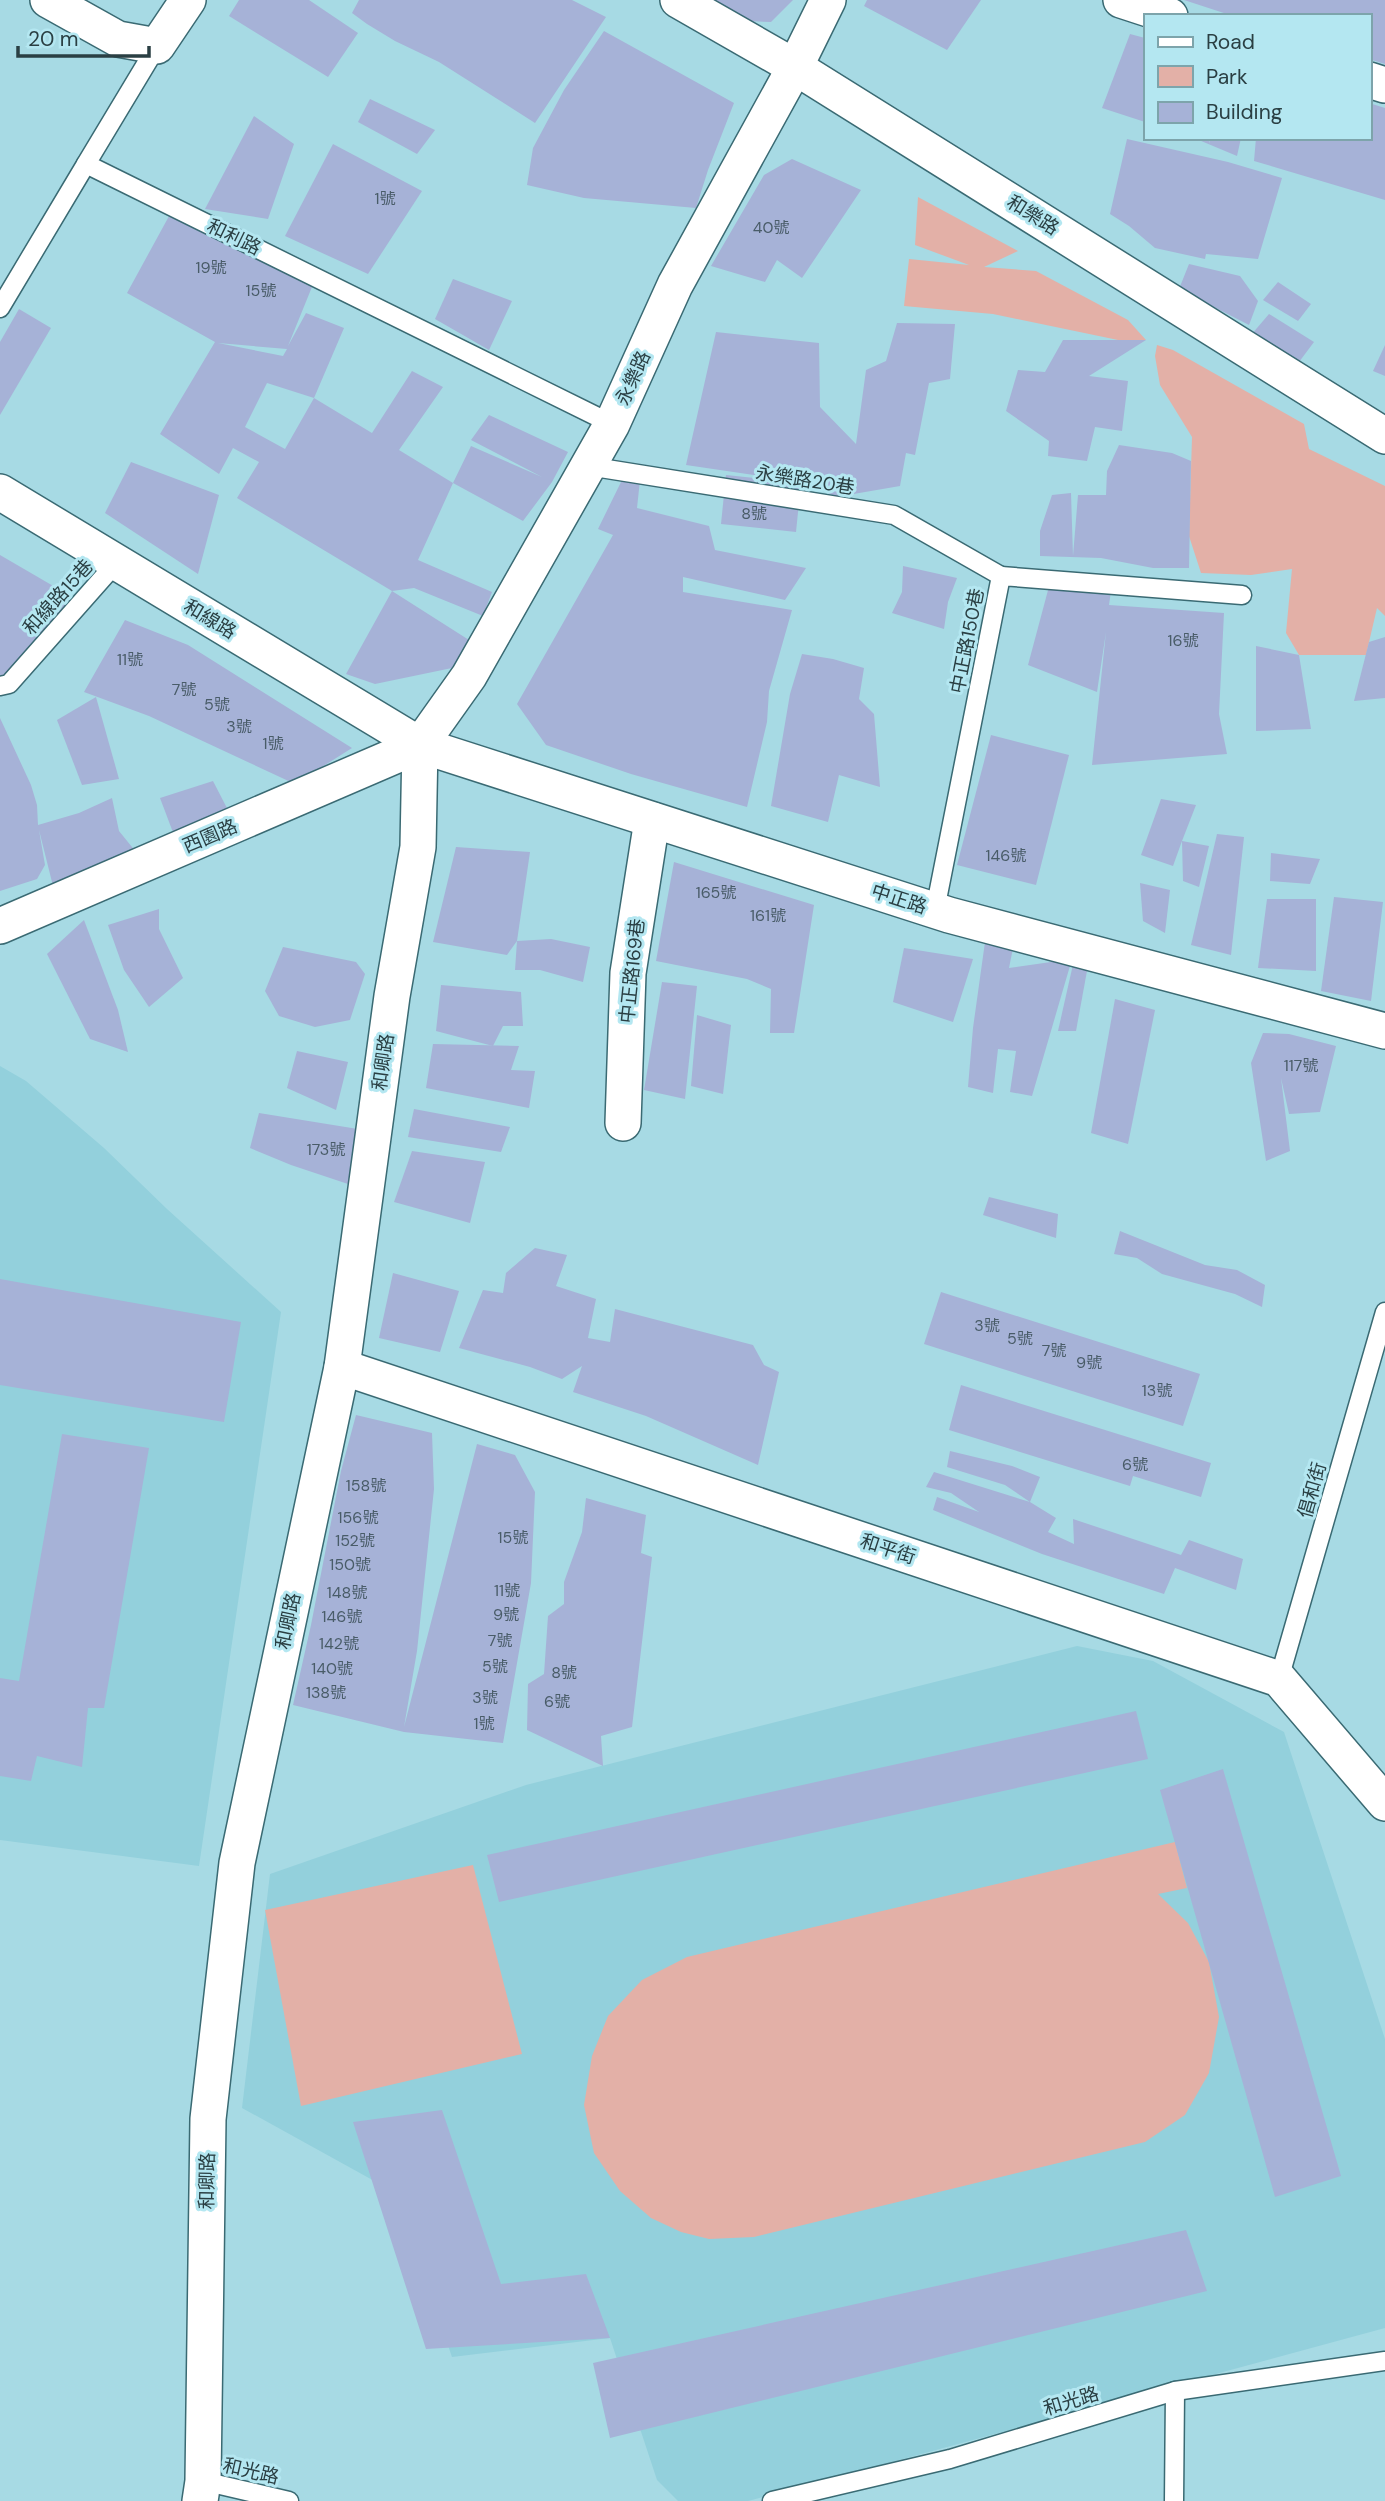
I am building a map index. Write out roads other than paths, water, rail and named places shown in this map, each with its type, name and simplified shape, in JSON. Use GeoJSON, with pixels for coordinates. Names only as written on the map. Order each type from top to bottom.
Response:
{"type":"FeatureCollection","features":[{"type":"Feature","properties":{"kind":"street"},"geometry":{"type":"LineString","coordinates":[[48,0],[118,39],[157,46],[188,0]]}},
{"type":"Feature","properties":{"kind":"street","name":"和樂路"},"geometry":{"type":"LineString","coordinates":[[678,0],[795,66],[1385,436]]}},
{"type":"Feature","properties":{"kind":"street","name":"永樂路"},"geometry":{"type":"LineString","coordinates":[[419,745],[469,676],[612,424],[676,285],[828,0]]}},
{"type":"Feature","properties":{"kind":"street"},"geometry":{"type":"LineString","coordinates":[[1121,0],[1164,14]]}},
{"type":"Feature","properties":{"kind":"street","name":"和線路"},"geometry":{"type":"LineString","coordinates":[[0,492],[419,745]]}},
{"type":"Feature","properties":{"kind":"street","name":"中正路"},"geometry":{"type":"LineString","coordinates":[[419,745],[935,910],[1385,1031]]}},
{"type":"Feature","properties":{"kind":"street","name":"西園路"},"geometry":{"type":"LineString","coordinates":[[0,926],[419,745]]}},
{"type":"Feature","properties":{"kind":"street","name":"和卿路"},"geometry":{"type":"LineString","coordinates":[[202,2491],[208,2119],[237,1863],[342,1367],[392,996],[418,847],[419,745]]}},
{"type":"Feature","properties":{"kind":"street","name":"中正路169巷"},"geometry":{"type":"LineString","coordinates":[[623,1123],[628,973],[652,820]]}},
{"type":"Feature","properties":{"kind":"street","name":"和平街"},"geometry":{"type":"LineString","coordinates":[[342,1367],[1279,1679]]}},
{"type":"Feature","properties":{"kind":"street"},"geometry":{"type":"LineString","coordinates":[[1279,1679],[1385,1803]]}},
{"type":"Feature","properties":{"kind":"lane"},"geometry":{"type":"LineString","coordinates":[[0,308],[157,46]]}},
{"type":"Feature","properties":{"kind":"lane","name":"和利路"},"geometry":{"type":"LineString","coordinates":[[86,164],[612,424]]}},
{"type":"Feature","properties":{"kind":"lane","name":"永樂路20巷"},"geometry":{"type":"LineString","coordinates":[[588,466],[894,515],[1001,576]]}},
{"type":"Feature","properties":{"kind":"lane","name":"和線路15巷"},"geometry":{"type":"LineString","coordinates":[[0,686],[9,684],[116,563]]}},
{"type":"Feature","properties":{"kind":"lane","name":"中正路150巷"},"geometry":{"type":"LineString","coordinates":[[935,910],[1001,576],[1242,595]]}},
{"type":"Feature","properties":{"kind":"lane","name":"倡和街"},"geometry":{"type":"LineString","coordinates":[[1279,1679],[1385,1312]]}},
{"type":"Feature","properties":{"kind":"lane","name":"和光路"},"geometry":{"type":"LineString","coordinates":[[772,2501],[950,2459],[1175,2391],[1385,2361]]}},
{"type":"Feature","properties":{"kind":"lane"},"geometry":{"type":"LineString","coordinates":[[1174,2501],[1175,2391]]}},
{"type":"Feature","properties":{"kind":"lane","name":"和光路"},"geometry":{"type":"LineString","coordinates":[[202,2491],[289,2501]]}}]}
